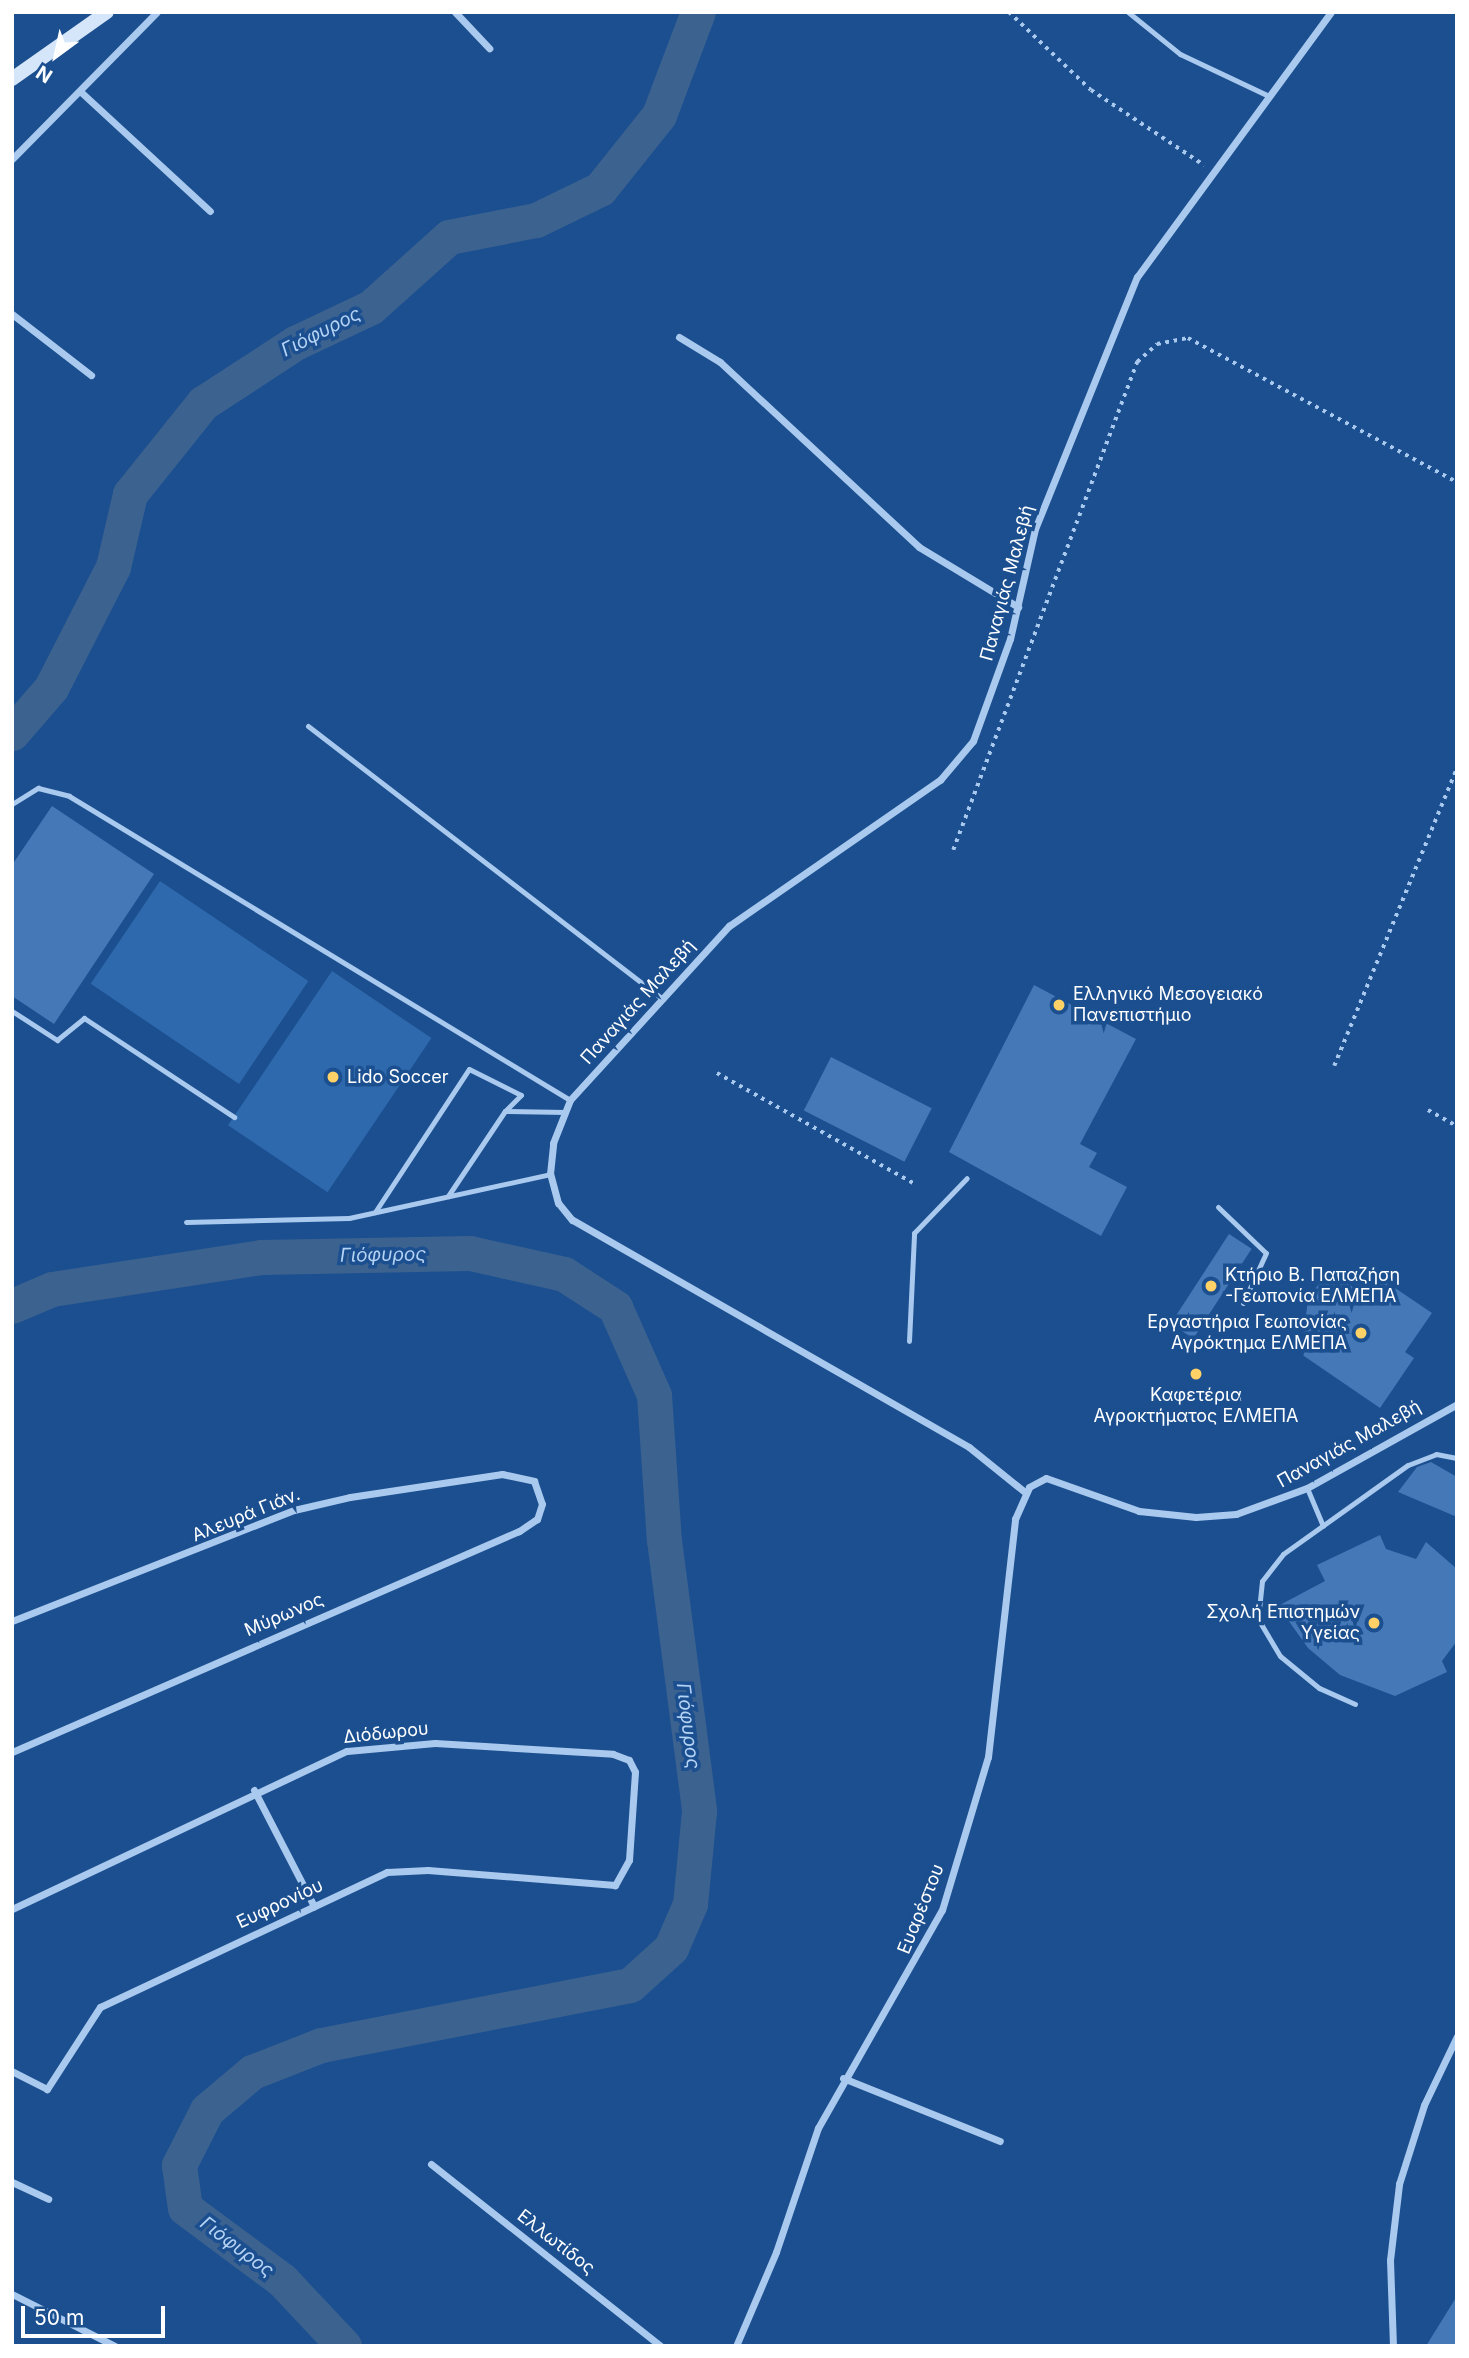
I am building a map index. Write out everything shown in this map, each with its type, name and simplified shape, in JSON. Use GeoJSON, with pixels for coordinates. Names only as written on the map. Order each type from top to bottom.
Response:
{"type":"FeatureCollection","features":[{"type":"Feature","properties":{"kind":"street"},"geometry":{"type":"LineString","coordinates":[[12,79],[107,12]]}},
{"type":"Feature","properties":{"kind":"street"},"geometry":{"type":"LineString","coordinates":[[12,159],[82,93],[157,12]]}},
{"type":"Feature","properties":{"kind":"street"},"geometry":{"type":"LineString","coordinates":[[455,12],[489,48]]}},
{"type":"Feature","properties":{"kind":"street","name":"Παναγιάς Μαλεβή"},"geometry":{"type":"LineString","coordinates":[[550,1174],[570,1100],[729,926],[940,780],[982,721],[1018,607],[1035,529],[1062,453],[1131,290],[1211,170],[1331,12]]}},
{"type":"Feature","properties":{"kind":"street"},"geometry":{"type":"LineString","coordinates":[[82,93],[210,211]]}},
{"type":"Feature","properties":{"kind":"street"},"geometry":{"type":"LineString","coordinates":[[12,314],[91,375]]}},
{"type":"Feature","properties":{"kind":"street"},"geometry":{"type":"LineString","coordinates":[[679,337],[720,362],[919,547],[1018,607]]}},
{"type":"Feature","properties":{"kind":"street"},"geometry":{"type":"LineString","coordinates":[[550,1174],[558,1203],[572,1220],[969,1447],[1026,1493]]}},
{"type":"Feature","properties":{"kind":"street","name":"Παναγιάς Μαλεβή"},"geometry":{"type":"LineString","coordinates":[[1026,1493],[1046,1478],[1123,1507],[1196,1517],[1250,1511],[1307,1488],[1457,1404]]}},
{"type":"Feature","properties":{"kind":"street","name":"Αλευρά Γιάν."},"geometry":{"type":"LineString","coordinates":[[12,1621],[294,1510],[408,1485],[502,1474],[530,1479],[537,1488]]}},
{"type":"Feature","properties":{"kind":"street","name":"Μύρωνος"},"geometry":{"type":"LineString","coordinates":[[12,1752],[519,1531],[541,1513],[537,1488]]}},
{"type":"Feature","properties":{"kind":"street","name":"Ευαρέστου"},"geometry":{"type":"LineString","coordinates":[[736,2346],[776,2252],[810,2144],[844,2078],[925,1949],[969,1826],[992,1737],[1013,1533],[1026,1493]]}},
{"type":"Feature","properties":{"kind":"street","name":"Διόδωρου"},"geometry":{"type":"LineString","coordinates":[[12,1909],[254,1790],[347,1751],[391,1745],[620,1755],[632,1763],[635,1780],[630,1852],[619,1882]]}},
{"type":"Feature","properties":{"kind":"street"},"geometry":{"type":"LineString","coordinates":[[254,1790],[314,1906]]}},
{"type":"Feature","properties":{"kind":"street","name":"Ευφρονίου"},"geometry":{"type":"LineString","coordinates":[[12,2071],[47,2089],[100,2007],[396,1870],[596,1886],[619,1882]]}},
{"type":"Feature","properties":{"kind":"street"},"geometry":{"type":"LineString","coordinates":[[1392,2346],[1390,2260],[1398,2192],[1424,2105],[1457,2036]]}},
{"type":"Feature","properties":{"kind":"street"},"geometry":{"type":"LineString","coordinates":[[844,2078],[1000,2141]]}},
{"type":"Feature","properties":{"kind":"street","name":"Ελλωτίδος"},"geometry":{"type":"LineString","coordinates":[[431,2164],[661,2346]]}},
{"type":"Feature","properties":{"kind":"street"},"geometry":{"type":"LineString","coordinates":[[12,2182],[48,2199]]}},
{"type":"Feature","properties":{"kind":"street"},"geometry":{"type":"LineString","coordinates":[[12,2294],[116,2346]]}},
{"type":"Feature","properties":{"kind":"lane"},"geometry":{"type":"LineString","coordinates":[[1128,12],[1180,54],[1269,96]]}},
{"type":"Feature","properties":{"kind":"lane"},"geometry":{"type":"LineString","coordinates":[[308,726],[663,999]]}},
{"type":"Feature","properties":{"kind":"lane"},"geometry":{"type":"LineString","coordinates":[[12,804],[38,788],[69,796],[570,1100]]}},
{"type":"Feature","properties":{"kind":"lane"},"geometry":{"type":"LineString","coordinates":[[12,1011],[57,1040],[84,1018],[234,1117]]}},
{"type":"Feature","properties":{"kind":"lane"},"geometry":{"type":"LineString","coordinates":[[374,1213],[469,1069],[521,1095],[505,1111],[448,1196]]}},
{"type":"Feature","properties":{"kind":"lane"},"geometry":{"type":"LineString","coordinates":[[505,1111],[566,1112]]}},
{"type":"Feature","properties":{"kind":"lane"},"geometry":{"type":"LineString","coordinates":[[187,1222],[374,1213],[550,1174]]}},
{"type":"Feature","properties":{"kind":"lane"},"geometry":{"type":"LineString","coordinates":[[909,1341],[914,1233],[967,1178]]}},
{"type":"Feature","properties":{"kind":"lane"},"geometry":{"type":"LineString","coordinates":[[1217,1207],[1265,1253],[1243,1303]]}},
{"type":"Feature","properties":{"kind":"lane"},"geometry":{"type":"LineString","coordinates":[[1355,1704],[1294,1670],[1258,1619],[1266,1572],[1323,1527],[1420,1458],[1457,1458]]}},
{"type":"Feature","properties":{"kind":"lane"},"geometry":{"type":"LineString","coordinates":[[1307,1488],[1323,1527]]}},
{"type":"Feature","properties":{"kind":"path"},"geometry":{"type":"LineString","coordinates":[[1009,12],[1091,90],[1211,170]]}},
{"type":"Feature","properties":{"kind":"path"},"geometry":{"type":"LineString","coordinates":[[953,850],[1137,362],[1157,344],[1188,338],[1457,482]]}},
{"type":"Feature","properties":{"kind":"path"},"geometry":{"type":"LineString","coordinates":[[1335,1066],[1457,768]]}},
{"type":"Feature","properties":{"kind":"path"},"geometry":{"type":"LineString","coordinates":[[717,1073],[915,1184]]}},
{"type":"Feature","properties":{"kind":"path"},"geometry":{"type":"LineString","coordinates":[[1428,1110],[1457,1126]]}},
{"type":"Feature","properties":{"kind":"shaded area"},"geometry":{"type":"Polygon","coordinates":[[[160,881],[308,981],[239,1084],[91,984],[160,881]]]}},
{"type":"Feature","properties":{"kind":"shaded area","name":"Lido Soccer"},"geometry":{"type":"Polygon","coordinates":[[[332,971],[431,1038],[327,1192],[228,1125],[332,971]]]}},
{"type":"Feature","properties":{"kind":"building"},"geometry":{"type":"Polygon","coordinates":[[[52,806],[154,874],[54,1024],[12,996],[12,865],[52,806]]]}},
{"type":"Feature","properties":{"kind":"building"},"geometry":{"type":"Polygon","coordinates":[[[1034,985],[1136,1039],[1080,1144],[1097,1153],[1089,1167],[1127,1187],[1101,1236],[949,1152],[1034,985]]]}},
{"type":"Feature","properties":{"kind":"building"},"geometry":{"type":"Polygon","coordinates":[[[831,1057],[932,1108],[904,1162],[804,1110],[831,1057]]]}},
{"type":"Feature","properties":{"kind":"building","name":"Κτήριο Β. Παπαζήση -Γεωπονία ΕΛΜΕΠΑ"},"geometry":{"type":"Polygon","coordinates":[[[1229,1234],[1252,1249],[1193,1338],[1171,1324],[1229,1234]]]}},
{"type":"Feature","properties":{"kind":"building","name":"Εργαστήρια Γεωπονίας Αγρόκτημα ΕΛΜΕΠΑ"},"geometry":{"type":"Polygon","coordinates":[[[1367,1269],[1432,1313],[1405,1352],[1414,1358],[1380,1408],[1301,1354],[1308,1300],[1328,1270],[1354,1288],[1367,1269]]]}},
{"type":"Feature","properties":{"kind":"building"},"geometry":{"type":"Polygon","coordinates":[[[1431,1462],[1457,1477],[1457,1517],[1398,1492],[1417,1467],[1431,1462]]]}},
{"type":"Feature","properties":{"kind":"building","name":"Σχολή Επιστημών Υγείας"},"geometry":{"type":"Polygon","coordinates":[[[1380,1535],[1386,1549],[1416,1559],[1426,1542],[1457,1569],[1457,1641],[1442,1661],[1447,1672],[1395,1696],[1340,1675],[1308,1648],[1278,1606],[1325,1581],[1317,1565],[1380,1535]]]}},
{"type":"Feature","properties":{"kind":"building"},"geometry":{"type":"Polygon","coordinates":[[[1457,2296],[1457,2346],[1426,2346],[1457,2296]]]}},
{"type":"Feature","properties":{"kind":"waterway","name":"Γιόφυρος"},"geometry":{"type":"LineString","coordinates":[[12,733],[51,688],[113,567],[130,494],[203,403],[295,343],[371,307],[449,237],[536,220],[600,189],[659,115],[698,12]]}},
{"type":"Feature","properties":{"kind":"waterway","name":"Γιόφυρος"},"geometry":{"type":"LineString","coordinates":[[12,1306],[52,1289],[261,1257],[470,1253],[564,1274],[615,1307],[654,1395],[664,1540],[699,1811],[690,1904],[671,1948],[630,1985],[321,2045],[252,2072],[207,2110],[179,2165],[185,2208],[282,2280],[344,2346]]}},
{"type":"Feature","properties":{"kind":"place","name":"Ελληνικό Μεσογειακό Πανεπιστήμιο"},"geometry":{"type":"Point","coordinates":[1059,1005]}},
{"type":"Feature","properties":{"kind":"place","name":"Lido Soccer"},"geometry":{"type":"Point","coordinates":[333,1077]}},
{"type":"Feature","properties":{"kind":"place","name":"Κτήριο Β. Παπαζήση -Γεωπονία ΕΛΜΕΠΑ"},"geometry":{"type":"Point","coordinates":[1211,1286]}},
{"type":"Feature","properties":{"kind":"place","name":"Εργαστήρια Γεωπονίας Αγρόκτημα ΕΛΜΕΠΑ"},"geometry":{"type":"Point","coordinates":[1361,1333]}},
{"type":"Feature","properties":{"kind":"place","name":"Καφετέρια Αγροκτήματος ΕΛΜΕΠΑ"},"geometry":{"type":"Point","coordinates":[1196,1374]}},
{"type":"Feature","properties":{"kind":"place","name":"Σχολή Επιστημών Υγείας"},"geometry":{"type":"Point","coordinates":[1374,1623]}}]}
